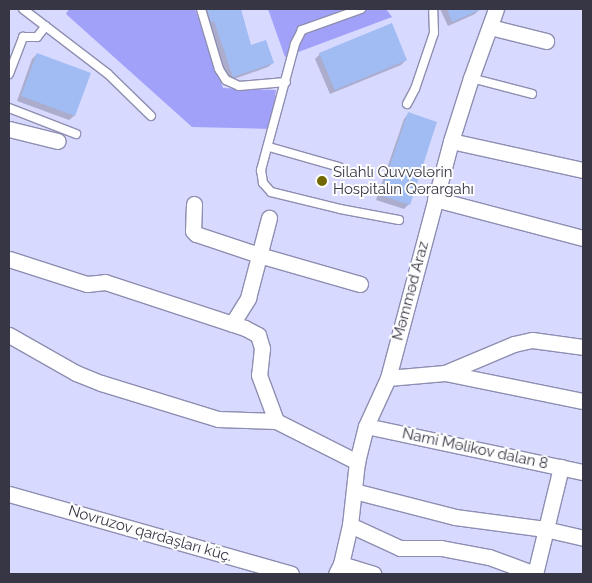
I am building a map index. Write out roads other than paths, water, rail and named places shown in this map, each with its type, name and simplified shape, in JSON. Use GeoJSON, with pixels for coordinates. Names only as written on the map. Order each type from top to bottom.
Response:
{"type":"FeatureCollection","features":[{"type":"Feature","properties":{"kind":"street","name":"Məmməd Araz"},"geometry":{"type":"LineString","coordinates":[[338,569],[350,526],[357,462],[366,426],[388,378],[451,141],[470,78],[496,9]]}},
{"type":"Feature","properties":{"kind":"street"},"geometry":{"type":"LineString","coordinates":[[490,27],[546,41]]}},
{"type":"Feature","properties":{"kind":"street"},"geometry":{"type":"LineString","coordinates":[[9,128],[58,141]]}},
{"type":"Feature","properties":{"kind":"street"},"geometry":{"type":"LineString","coordinates":[[451,141],[583,170]]}},
{"type":"Feature","properties":{"kind":"street"},"geometry":{"type":"LineString","coordinates":[[435,199],[583,238]]}},
{"type":"Feature","properties":{"kind":"street"},"geometry":{"type":"LineString","coordinates":[[194,204],[193,231],[196,234],[259,255],[360,284]]}},
{"type":"Feature","properties":{"kind":"street"},"geometry":{"type":"LineString","coordinates":[[232,324],[248,298],[269,218]]}},
{"type":"Feature","properties":{"kind":"street"},"geometry":{"type":"LineString","coordinates":[[9,259],[87,284],[105,282],[232,324],[258,335],[262,348],[259,375],[276,421]]}},
{"type":"Feature","properties":{"kind":"street"},"geometry":{"type":"LineString","coordinates":[[9,335],[76,372],[101,383],[218,419],[276,421],[357,462]]}},
{"type":"Feature","properties":{"kind":"street"},"geometry":{"type":"LineString","coordinates":[[445,373],[514,344],[532,340],[583,347]]}},
{"type":"Feature","properties":{"kind":"street"},"geometry":{"type":"LineString","coordinates":[[388,378],[445,373],[583,401]]}},
{"type":"Feature","properties":{"kind":"street","name":"Nami Məlikov dalan 8"},"geometry":{"type":"LineString","coordinates":[[366,426],[583,472]]}},
{"type":"Feature","properties":{"kind":"street"},"geometry":{"type":"LineString","coordinates":[[350,526],[400,548],[441,548],[489,557],[535,574],[561,467]]}},
{"type":"Feature","properties":{"kind":"street"},"geometry":{"type":"LineString","coordinates":[[354,491],[455,517],[545,529],[583,538]]}},
{"type":"Feature","properties":{"kind":"street","name":"Novruzov qardaşları küç."},"geometry":{"type":"LineString","coordinates":[[9,494],[290,574]]}},
{"type":"Feature","properties":{"kind":"street"},"geometry":{"type":"LineString","coordinates":[[338,569],[374,574]]}},
{"type":"Feature","properties":{"kind":"lane"},"geometry":{"type":"LineString","coordinates":[[23,9],[108,74],[151,116]]}},
{"type":"Feature","properties":{"kind":"lane"},"geometry":{"type":"LineString","coordinates":[[201,9],[219,69],[226,80],[238,86],[286,82]]}},
{"type":"Feature","properties":{"kind":"lane"},"geometry":{"type":"LineString","coordinates":[[361,9],[302,30],[295,44],[269,148],[261,170],[264,183],[271,192],[340,209],[399,220]]}},
{"type":"Feature","properties":{"kind":"lane"},"geometry":{"type":"LineString","coordinates":[[407,104],[415,89],[434,33],[433,9]]}},
{"type":"Feature","properties":{"kind":"lane"},"geometry":{"type":"LineString","coordinates":[[9,74],[20,40],[27,35],[36,38],[40,36],[46,26]]}},
{"type":"Feature","properties":{"kind":"lane"},"geometry":{"type":"LineString","coordinates":[[470,78],[532,94]]}},
{"type":"Feature","properties":{"kind":"lane"},"geometry":{"type":"LineString","coordinates":[[9,108],[76,134]]}},
{"type":"Feature","properties":{"kind":"lane"},"geometry":{"type":"LineString","coordinates":[[269,148],[339,167]]}},
{"type":"Feature","properties":{"kind":"place","name":"Silahlı Quvvələrin Hospitalın Qərargahı"},"geometry":{"type":"Point","coordinates":[322,181]}}]}
